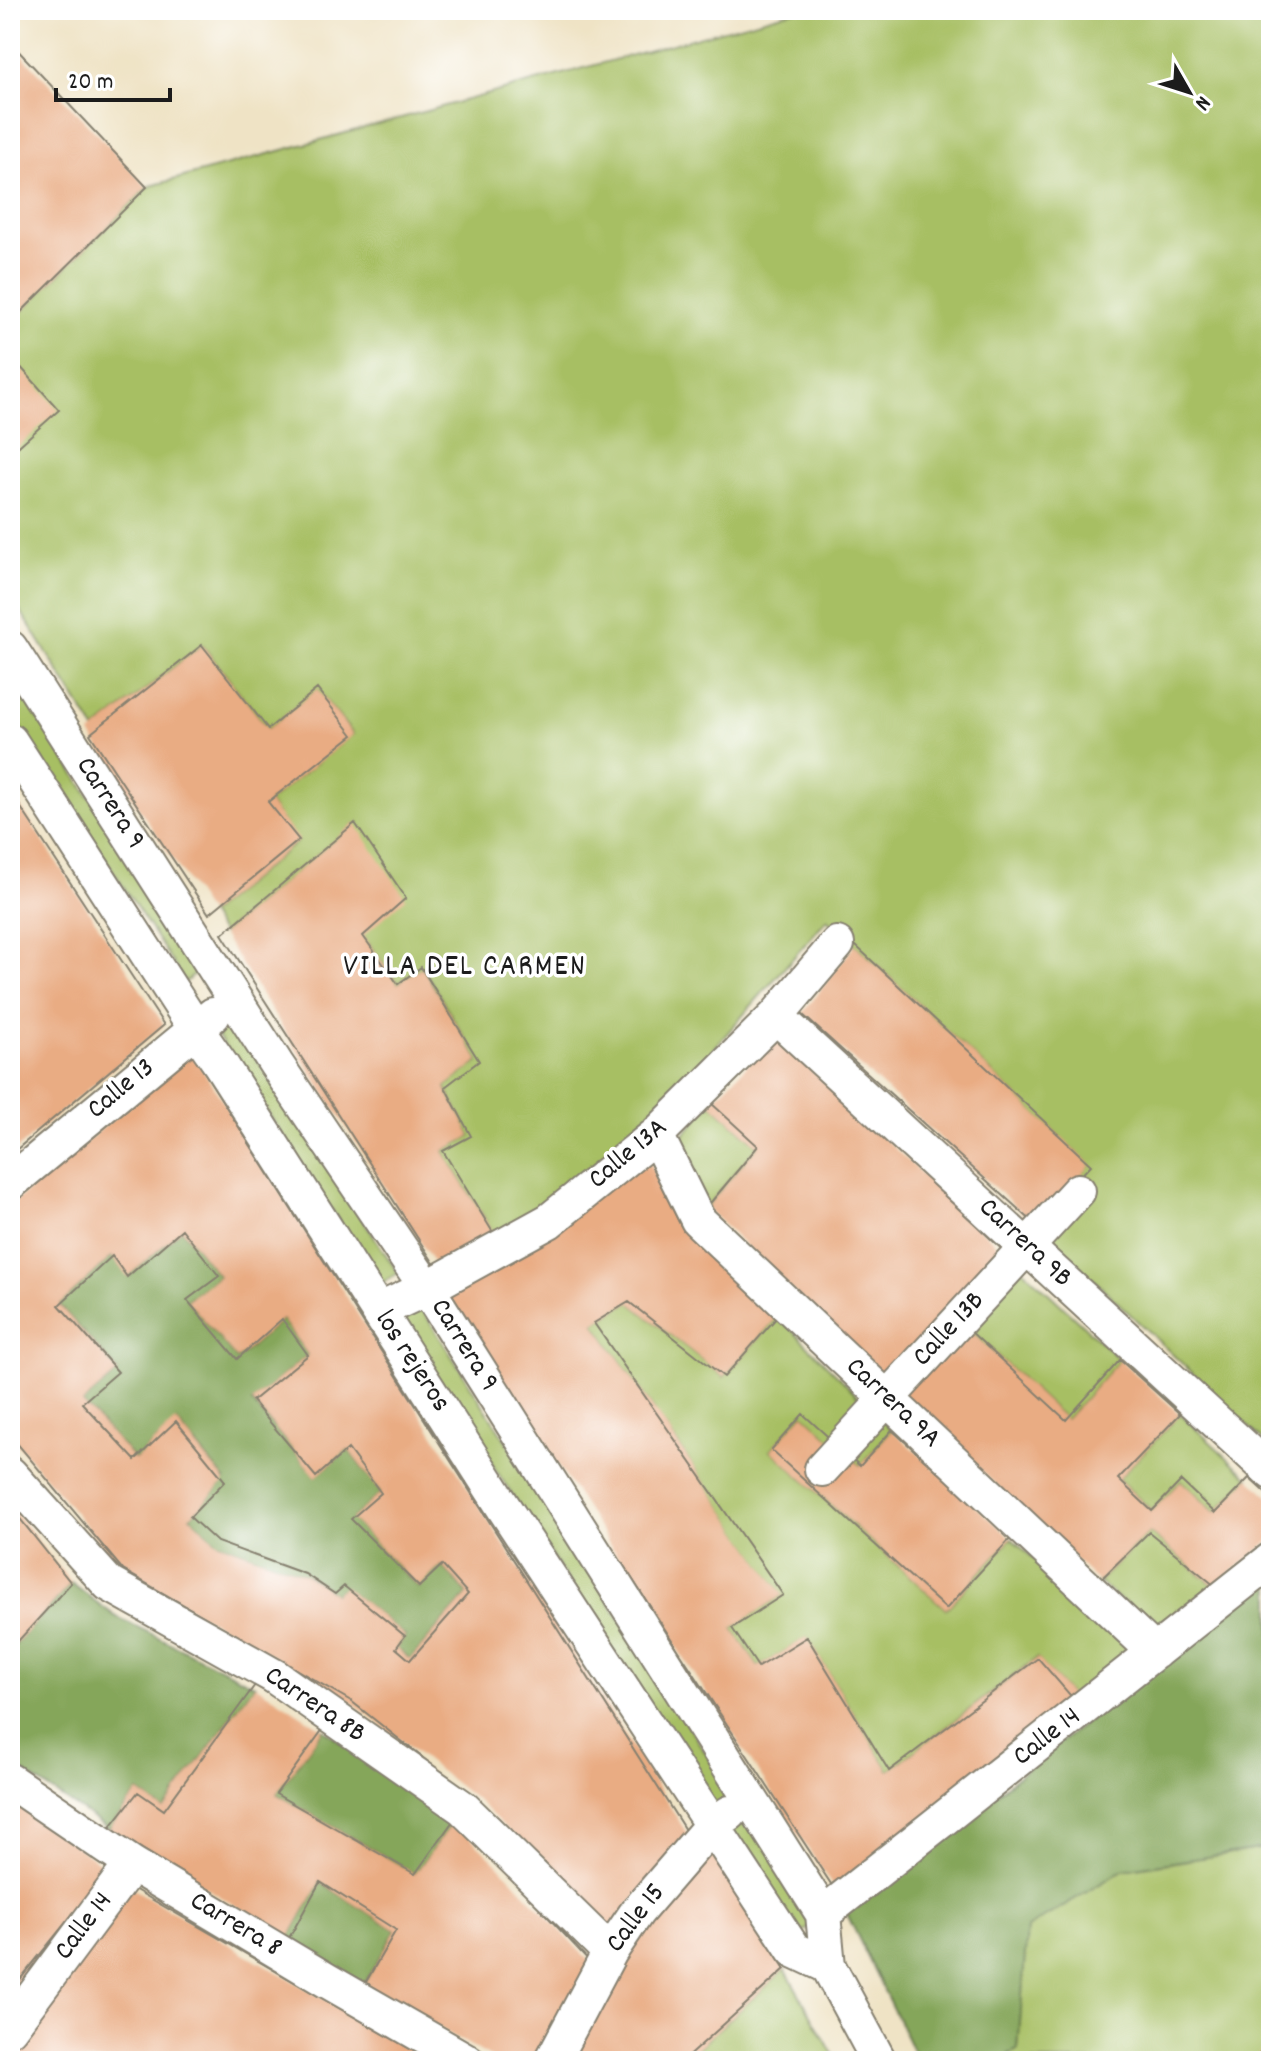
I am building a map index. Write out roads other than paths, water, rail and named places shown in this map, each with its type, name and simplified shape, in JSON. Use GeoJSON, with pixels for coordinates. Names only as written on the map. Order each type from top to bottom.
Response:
{"type":"FeatureCollection","features":[{"type":"Feature","properties":{"kind":"street","name":"Carrera 9"},"geometry":{"type":"LineString","coordinates":[[10,648],[234,997],[427,1288],[823,1914],[828,1966],[879,2061]]}},
{"type":"Feature","properties":{"kind":"street","name":"los rejeros"},"geometry":{"type":"LineString","coordinates":[[10,741],[794,1950],[828,1966]]}},
{"type":"Feature","properties":{"kind":"street","name":"Calle 13A"},"geometry":{"type":"LineString","coordinates":[[378,1311],[427,1288],[549,1221],[656,1135],[776,1016],[837,944]]}},
{"type":"Feature","properties":{"kind":"street","name":"Calle 13"},"geometry":{"type":"LineString","coordinates":[[10,1183],[234,997]]}},
{"type":"Feature","properties":{"kind":"street","name":"Carrera 9B"},"geometry":{"type":"LineString","coordinates":[[776,1016],[1271,1472]]}},
{"type":"Feature","properties":{"kind":"street","name":"Carrera 9A"},"geometry":{"type":"LineString","coordinates":[[656,1135],[698,1220],[1155,1652]]}},
{"type":"Feature","properties":{"kind":"street","name":"Calle 13B"},"geometry":{"type":"LineString","coordinates":[[822,1469],[1078,1191]]}},
{"type":"Feature","properties":{"kind":"street","name":"Carrera 8B"},"geometry":{"type":"LineString","coordinates":[[10,1474],[109,1584],[274,1676],[463,1808],[610,1952]]}},
{"type":"Feature","properties":{"kind":"street","name":"Calle 14"},"geometry":{"type":"LineString","coordinates":[[823,1914],[1271,1560]]}},
{"type":"Feature","properties":{"kind":"street","name":"Carrera 8"},"geometry":{"type":"LineString","coordinates":[[10,1781],[132,1864],[467,2061]]}},
{"type":"Feature","properties":{"kind":"street","name":"Calle 15"},"geometry":{"type":"LineString","coordinates":[[552,2061],[610,1952],[637,1912],[712,1825],[750,1799]]}},
{"type":"Feature","properties":{"kind":"street","name":"Calle 14"},"geometry":{"type":"LineString","coordinates":[[10,2028],[132,1864]]}},
{"type":"Feature","properties":{"kind":"district","name":"VILLA DEL CARMEN"},"geometry":{"type":"Point","coordinates":[465,968]}}]}
